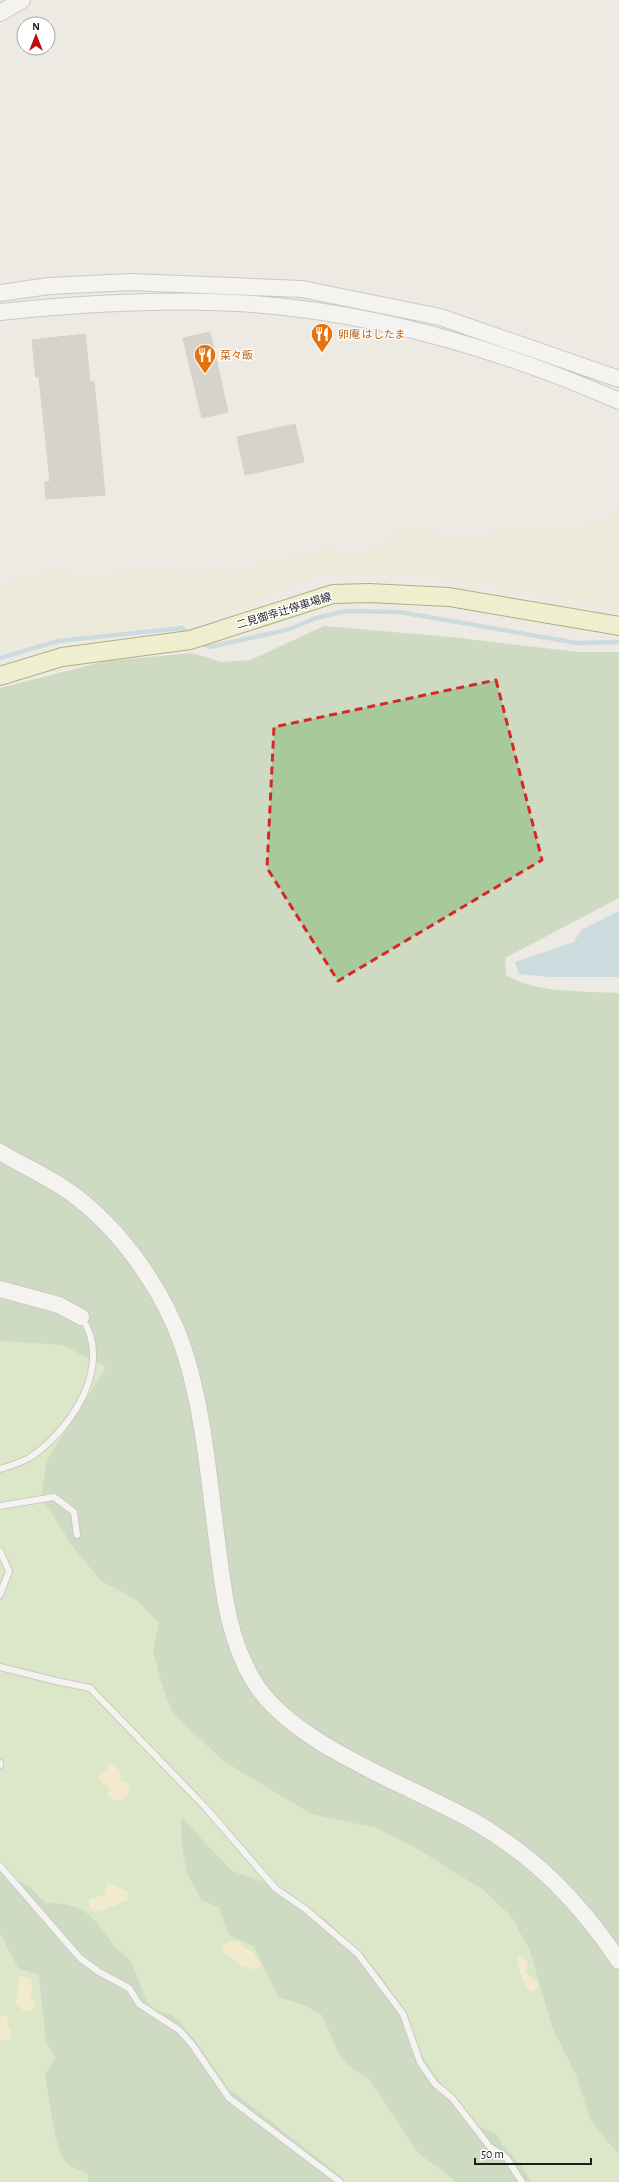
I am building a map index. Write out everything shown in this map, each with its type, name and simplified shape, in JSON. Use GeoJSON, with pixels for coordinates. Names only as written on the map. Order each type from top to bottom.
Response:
{"type":"FeatureCollection","features":[{"type":"Feature","properties":{"kind":"main road","name":"二見御幸辻停車場線"},"geometry":{"type":"LineString","coordinates":[[0,676],[62,657],[190,640],[333,594],[369,593],[449,597],[619,626]]}},
{"type":"Feature","properties":{"kind":"street"},"geometry":{"type":"LineString","coordinates":[[0,12],[22,0]]}},
{"type":"Feature","properties":{"kind":"street"},"geometry":{"type":"LineString","coordinates":[[0,293],[49,286],[130,282],[302,289],[440,317],[619,379]]}},
{"type":"Feature","properties":{"kind":"street"},"geometry":{"type":"LineString","coordinates":[[0,312],[130,302],[210,302],[300,309],[375,322],[448,339],[576,382],[619,401]]}},
{"type":"Feature","properties":{"kind":"street"},"geometry":{"type":"LineString","coordinates":[[0,1152],[70,1192],[101,1218],[120,1237],[142,1266],[167,1311],[184,1350],[200,1416],[231,1631],[253,1680],[270,1705],[306,1732],[340,1754],[475,1822],[516,1849],[558,1884],[596,1926],[619,1961]]}},
{"type":"Feature","properties":{"kind":"street"},"geometry":{"type":"LineString","coordinates":[[0,1289],[59,1305],[81,1317]]}},
{"type":"Feature","properties":{"kind":"lane"},"geometry":{"type":"LineString","coordinates":[[0,1469],[13,1465],[33,1454],[64,1426],[77,1408],[92,1368],[94,1346],[89,1328],[81,1317]]}},
{"type":"Feature","properties":{"kind":"lane"},"geometry":{"type":"LineString","coordinates":[[0,1506],[54,1497],[74,1512],[77,1535]]}},
{"type":"Feature","properties":{"kind":"lane"},"geometry":{"type":"LineString","coordinates":[[0,1550],[9,1571],[0,1595]]}},
{"type":"Feature","properties":{"kind":"lane"},"geometry":{"type":"LineString","coordinates":[[0,1667],[90,1688],[206,1808],[276,1889],[310,1913],[358,1954],[403,2014],[420,2062],[435,2084],[452,2098],[490,2147],[506,2157],[522,2182]]}},
{"type":"Feature","properties":{"kind":"lane"},"geometry":{"type":"LineString","coordinates":[[0,1866],[80,1958],[99,1972],[128,1988],[139,2004],[179,2030],[191,2043],[229,2098],[340,2182]]}},
{"type":"Feature","properties":{"kind":"highlighted area"},"geometry":{"type":"Polygon","coordinates":[[[496,680],[542,860],[338,981],[267,868],[274,727],[496,680]]]}},
{"type":"Feature","properties":{"kind":"green space"},"geometry":{"type":"Polygon","coordinates":[[[619,507],[619,610],[503,587],[406,574],[352,572],[319,576],[228,613],[196,622],[51,639],[0,654],[1,587],[10,581],[42,573],[55,567],[85,579],[124,570],[153,566],[186,572],[218,570],[228,573],[253,567],[265,561],[315,553],[323,547],[345,552],[381,549],[394,533],[428,530],[456,540],[494,533],[542,527],[561,533],[604,521],[619,507]]]}},
{"type":"Feature","properties":{"kind":"green space"},"geometry":{"type":"Polygon","coordinates":[[[324,626],[451,637],[578,652],[619,652],[619,898],[505,958],[506,975],[531,985],[561,990],[619,993],[619,2155],[591,2121],[576,2075],[552,2027],[530,1951],[511,1916],[482,1889],[414,1847],[377,1828],[311,1814],[222,1760],[172,1712],[162,1685],[153,1650],[159,1623],[138,1601],[100,1580],[74,1548],[41,1497],[47,1460],[106,1367],[62,1345],[0,1341],[0,688],[106,661],[193,653],[221,662],[250,660],[324,626]]]}},
{"type":"Feature","properties":{"kind":"green space"},"geometry":{"type":"Polygon","coordinates":[[[0,1304],[166,1326],[619,1978],[619,2182],[0,2182],[0,1304]]]}},
{"type":"Feature","properties":{"kind":"green space"},"geometry":{"type":"Polygon","coordinates":[[[181,1817],[232,1871],[279,1887],[327,1921],[360,1952],[379,1974],[406,2013],[419,2051],[444,2088],[455,2096],[478,2126],[496,2133],[504,2147],[521,2165],[531,2182],[455,2182],[452,2178],[418,2153],[370,2080],[348,2065],[337,2050],[322,2015],[304,2005],[278,1997],[254,1946],[229,1935],[219,1907],[202,1901],[187,1873],[182,1848],[181,1817]]]}},
{"type":"Feature","properties":{"kind":"green space"},"geometry":{"type":"Polygon","coordinates":[[[0,1871],[30,1887],[45,1903],[64,1904],[82,1909],[98,1924],[116,1948],[131,1961],[147,2002],[155,2010],[170,2014],[179,2021],[200,2047],[228,2088],[343,2178],[345,2182],[89,2182],[87,2174],[68,2164],[63,2158],[59,2148],[45,2075],[56,2058],[46,2043],[39,1975],[18,1968],[0,1933],[0,1871]]]}},
{"type":"Feature","properties":{"kind":"sand"},"geometry":{"type":"Polygon","coordinates":[[[107,1765],[116,1765],[121,1774],[121,1780],[129,1784],[128,1793],[121,1800],[115,1800],[108,1794],[109,1787],[101,1782],[98,1775],[107,1770],[107,1765]]]}},
{"type":"Feature","properties":{"kind":"sand"},"geometry":{"type":"Polygon","coordinates":[[[111,1883],[129,1893],[128,1900],[98,1912],[90,1908],[89,1900],[105,1895],[107,1884],[111,1883]]]}},
{"type":"Feature","properties":{"kind":"sand"},"geometry":{"type":"Polygon","coordinates":[[[231,1941],[238,1941],[244,1948],[254,1953],[256,1960],[261,1962],[259,1969],[248,1968],[240,1965],[235,1959],[223,1952],[222,1946],[231,1941]]]}},
{"type":"Feature","properties":{"kind":"sand"},"geometry":{"type":"Polygon","coordinates":[[[520,1955],[528,1963],[526,1973],[538,1984],[538,1989],[531,1992],[525,1984],[520,1971],[517,1958],[520,1955]]]}},
{"type":"Feature","properties":{"kind":"sand"},"geometry":{"type":"Polygon","coordinates":[[[23,1976],[31,1980],[33,1988],[30,1996],[36,2002],[32,2009],[24,2011],[16,2003],[19,1977],[23,1976]]]}},
{"type":"Feature","properties":{"kind":"sand"},"geometry":{"type":"Polygon","coordinates":[[[5,2015],[9,2020],[7,2024],[12,2034],[9,2040],[0,2039],[0,2018],[5,2015]]]}},
{"type":"Feature","properties":{"kind":"water"},"geometry":{"type":"Polygon","coordinates":[[[619,911],[619,977],[548,977],[519,974],[515,962],[574,942],[581,930],[619,911]]]}},
{"type":"Feature","properties":{"kind":"building"},"geometry":{"type":"Polygon","coordinates":[[[210,332],[228,412],[202,418],[183,338],[210,332]]]}},
{"type":"Feature","properties":{"kind":"building"},"geometry":{"type":"Polygon","coordinates":[[[85,334],[90,382],[94,382],[105,495],[46,499],[45,482],[50,482],[39,377],[36,377],[32,340],[85,334]]]}},
{"type":"Feature","properties":{"kind":"building"},"geometry":{"type":"Polygon","coordinates":[[[295,424],[304,462],[245,475],[237,437],[295,424]]]}},
{"type":"Feature","properties":{"kind":"waterway"},"geometry":{"type":"LineString","coordinates":[[199,642],[210,647],[290,629],[316,618],[346,611],[400,612],[577,643],[619,642]]}},
{"type":"Feature","properties":{"kind":"waterway"},"geometry":{"type":"LineString","coordinates":[[0,658],[58,641],[182,628],[190,635]]}},
{"type":"Feature","properties":{"kind":"place","name":"卵庵 はしたま"},"geometry":{"type":"Point","coordinates":[322,354]}},
{"type":"Feature","properties":{"kind":"place","name":"菜々飯"},"geometry":{"type":"Point","coordinates":[205,374]}}]}
